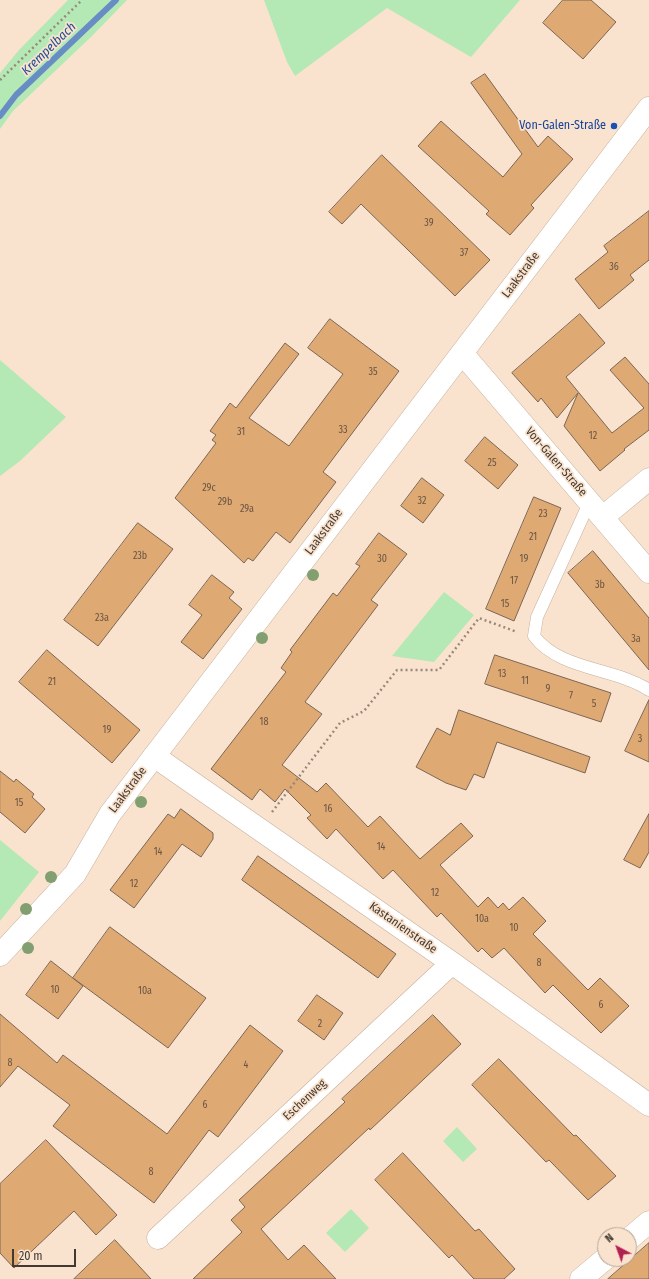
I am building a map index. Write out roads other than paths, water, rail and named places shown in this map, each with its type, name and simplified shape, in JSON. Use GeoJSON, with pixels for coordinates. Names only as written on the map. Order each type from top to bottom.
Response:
{"type":"FeatureCollection","features":[{"type":"Feature","properties":{"kind":"street","name":"Laakstraße"},"geometry":{"type":"LineString","coordinates":[[0,955],[75,874],[110,814],[649,108]]}},
{"type":"Feature","properties":{"kind":"street","name":"Von-Galen-Straße"},"geometry":{"type":"LineString","coordinates":[[462,353],[597,509],[649,572]]}},
{"type":"Feature","properties":{"kind":"street"},"geometry":{"type":"LineString","coordinates":[[597,509],[649,478]]}},
{"type":"Feature","properties":{"kind":"street","name":"Kastanienstraße"},"geometry":{"type":"LineString","coordinates":[[154,756],[452,963],[649,1105]]}},
{"type":"Feature","properties":{"kind":"street","name":"Eschenweg"},"geometry":{"type":"LineString","coordinates":[[158,1238],[452,963]]}},
{"type":"Feature","properties":{"kind":"street"},"geometry":{"type":"LineString","coordinates":[[637,1232],[649,1222]]}},
{"type":"Feature","properties":{"kind":"street"},"geometry":{"type":"LineString","coordinates":[[581,1279],[597,1266]]}},
{"type":"Feature","properties":{"kind":"lane"},"geometry":{"type":"LineString","coordinates":[[597,509],[537,617],[534,636],[541,645],[555,654],[649,690]]}},
{"type":"Feature","properties":{"kind":"waterway","name":"Krempelbach"},"geometry":{"type":"LineString","coordinates":[[0,116],[16,95],[116,0]]}},
{"type":"Feature","properties":{"kind":"place","name":"Von-Galen-Straße"},"geometry":{"type":"Point","coordinates":[614,126]}}]}
